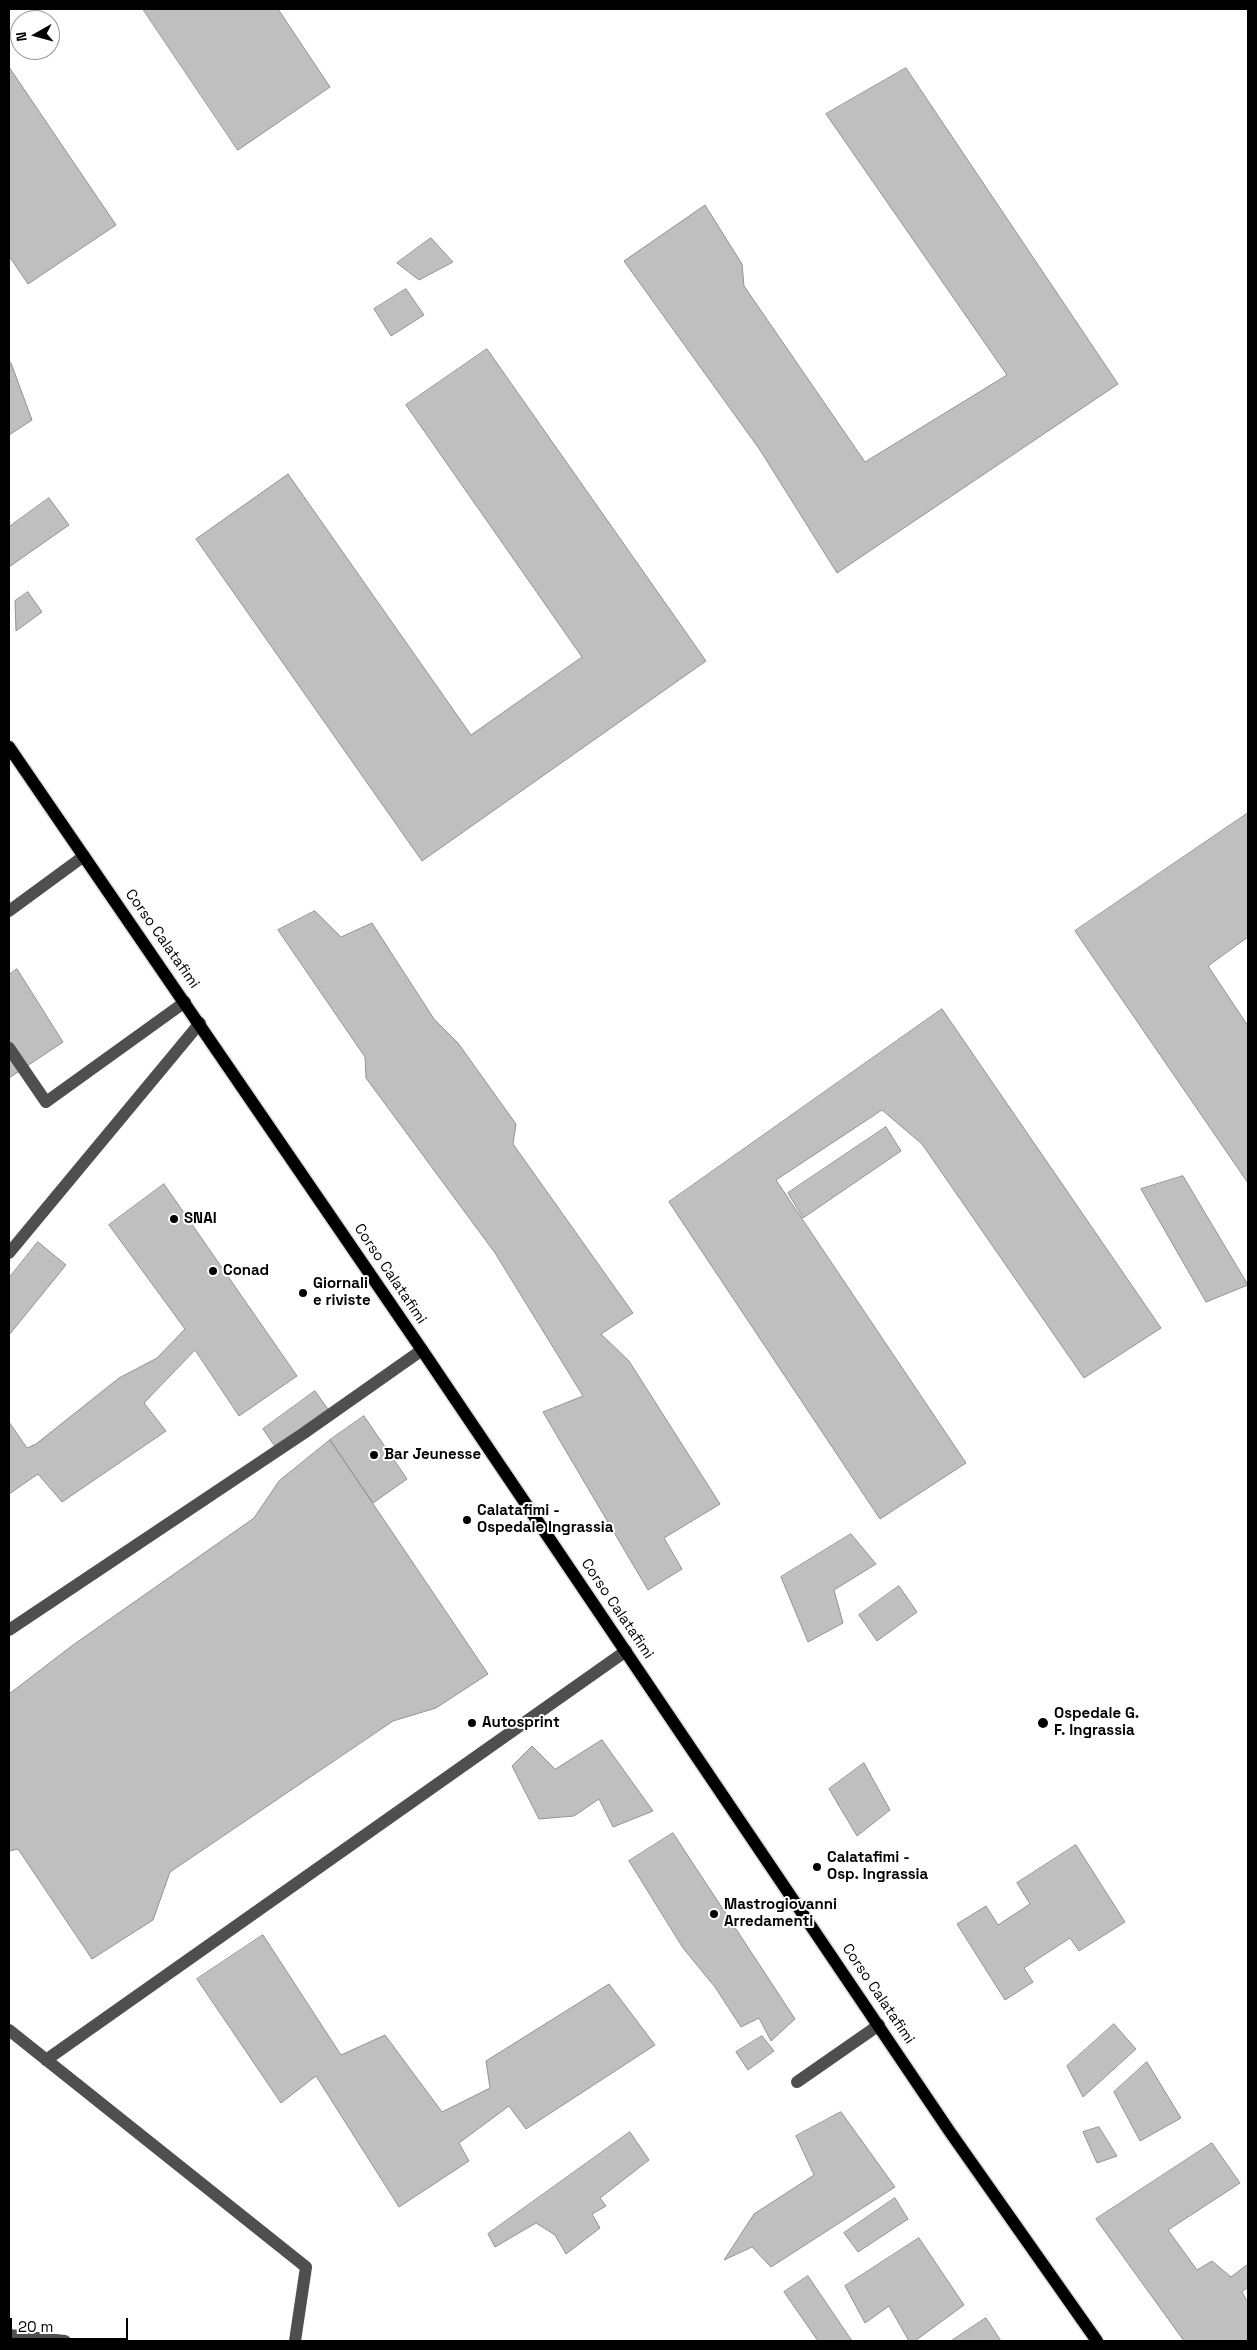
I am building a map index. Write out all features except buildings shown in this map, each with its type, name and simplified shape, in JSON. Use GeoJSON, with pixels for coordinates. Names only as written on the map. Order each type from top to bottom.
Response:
{"type":"FeatureCollection","features":[{"type":"Feature","properties":{"kind":"main road","name":"Corso Calatafimi"},"geometry":{"type":"LineString","coordinates":[[9,747],[200,1023],[626,1650],[950,2132],[1097,2341]]}},
{"type":"Feature","properties":{"kind":"street"},"geometry":{"type":"LineString","coordinates":[[9,911],[84,856]]}},
{"type":"Feature","properties":{"kind":"street"},"geometry":{"type":"LineString","coordinates":[[9,1048],[46,1102],[185,1002]]}},
{"type":"Feature","properties":{"kind":"street"},"geometry":{"type":"LineString","coordinates":[[9,1253],[200,1023]]}},
{"type":"Feature","properties":{"kind":"street"},"geometry":{"type":"LineString","coordinates":[[9,1630],[304,1433],[422,1350]]}},
{"type":"Feature","properties":{"kind":"street"},"geometry":{"type":"LineString","coordinates":[[46,2060],[626,1650]]}},
{"type":"Feature","properties":{"kind":"street"},"geometry":{"type":"LineString","coordinates":[[798,2082],[879,2025]]}},
{"type":"Feature","properties":{"kind":"street"},"geometry":{"type":"LineString","coordinates":[[9,2030],[306,2267],[295,2341]]}},
{"type":"Feature","properties":{"kind":"street"},"geometry":{"type":"LineString","coordinates":[[9,2335],[65,2341]]}},
{"type":"Feature","properties":{"kind":"place","name":"SNAI"},"geometry":{"type":"Point","coordinates":[174,1219]}},
{"type":"Feature","properties":{"kind":"place","name":"Conad"},"geometry":{"type":"Point","coordinates":[213,1271]}},
{"type":"Feature","properties":{"kind":"place","name":"Giornali e riviste"},"geometry":{"type":"Point","coordinates":[303,1293]}},
{"type":"Feature","properties":{"kind":"place","name":"Bar Jeunesse"},"geometry":{"type":"Point","coordinates":[374,1455]}},
{"type":"Feature","properties":{"kind":"place","name":"Calatafimi - Ospedale Ingrassia"},"geometry":{"type":"Point","coordinates":[467,1520]}},
{"type":"Feature","properties":{"kind":"place","name":"Autosprint"},"geometry":{"type":"Point","coordinates":[472,1723]}},
{"type":"Feature","properties":{"kind":"place","name":"Ospedale G. F. Ingrassia"},"geometry":{"type":"Point","coordinates":[1043,1723]}},
{"type":"Feature","properties":{"kind":"place","name":"Calatafimi - Osp. Ingrassia"},"geometry":{"type":"Point","coordinates":[817,1867]}},
{"type":"Feature","properties":{"kind":"place","name":"Mastrogiovanni Arredamenti"},"geometry":{"type":"Point","coordinates":[714,1914]}}]}
